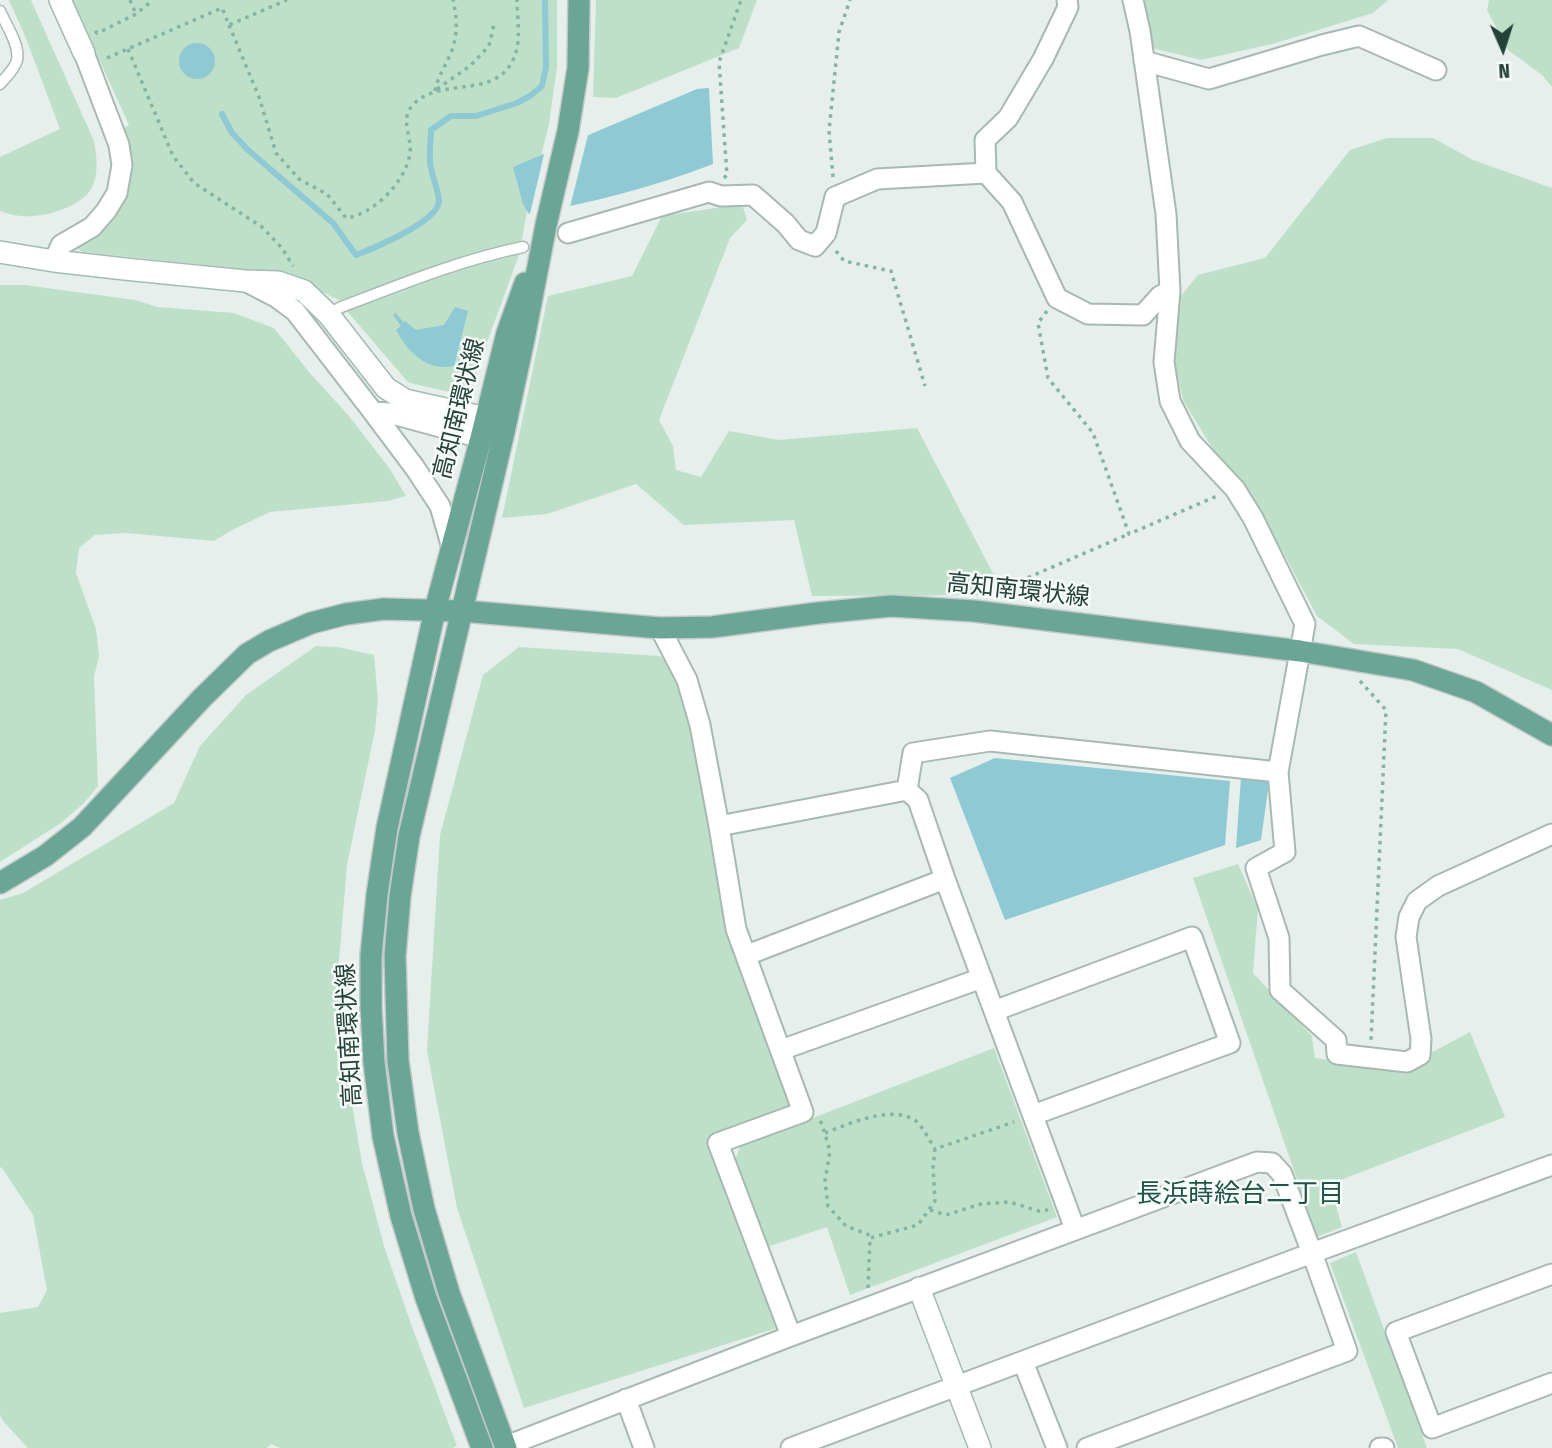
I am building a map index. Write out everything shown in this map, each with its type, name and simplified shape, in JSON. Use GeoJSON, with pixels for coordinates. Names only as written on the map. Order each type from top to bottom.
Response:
{"type":"FeatureCollection","features":[{"type":"Feature","properties":{"kind":"main road","name":"高知南環状線"},"geometry":{"type":"LineString","coordinates":[[506,1447],[449,1293],[424,1209],[408,1133],[398,1061],[396,956],[400,896],[409,836],[504,432],[568,131],[578,68],[579,0]]}},
{"type":"Feature","properties":{"kind":"main road","name":"高知南環状線"},"geometry":{"type":"LineString","coordinates":[[482,1448],[426,1298],[401,1216],[383,1136],[374,1062],[371,956],[387,828],[435,610],[507,333],[546,225]]}},
{"type":"Feature","properties":{"kind":"main road","name":"高知南環状線"},"geometry":{"type":"LineString","coordinates":[[0,883],[46,856],[82,827],[202,698],[247,654],[269,641],[311,623],[345,614],[384,609],[463,611],[660,628],[712,627],[891,606],[974,611],[1300,651],[1413,670],[1476,692],[1552,735]]}},
{"type":"Feature","properties":{"kind":"street"},"geometry":{"type":"LineString","coordinates":[[54,261],[61,245],[92,227],[106,211],[117,193],[122,165],[119,145],[84,53],[60,0]]}},
{"type":"Feature","properties":{"kind":"street"},"geometry":{"type":"LineString","coordinates":[[1068,0],[1068,7],[1043,60],[1008,118],[985,140],[986,173],[1012,202],[1057,298],[1088,314],[1143,315],[1160,296],[1170,290]]}},
{"type":"Feature","properties":{"kind":"street"},"geometry":{"type":"LineString","coordinates":[[1133,0],[1140,31],[1166,214],[1170,290],[1164,362],[1170,401],[1190,441],[1235,489],[1253,518],[1305,624],[1278,772],[1285,852],[1256,868],[1279,938],[1280,989],[1336,1040],[1337,1054],[1407,1062],[1419,1055],[1421,1039],[1406,937],[1409,917],[1417,901],[1438,886],[1552,834]]}},
{"type":"Feature","properties":{"kind":"street"},"geometry":{"type":"LineString","coordinates":[[1144,61],[1209,79],[1322,44],[1359,36],[1436,71]]}},
{"type":"Feature","properties":{"kind":"street"},"geometry":{"type":"LineString","coordinates":[[568,233],[709,192],[721,195],[753,195],[786,224],[799,240],[815,246],[826,233],[835,197],[877,179],[986,173]]}},
{"type":"Feature","properties":{"kind":"street"},"geometry":{"type":"LineString","coordinates":[[0,252],[54,261],[278,282],[304,291],[329,315],[386,388],[405,400],[484,428]]}},
{"type":"Feature","properties":{"kind":"street"},"geometry":{"type":"LineString","coordinates":[[245,281],[276,297],[295,312],[373,412],[440,506],[452,548]]}},
{"type":"Feature","properties":{"kind":"street"},"geometry":{"type":"LineString","coordinates":[[373,412],[504,432]]}},
{"type":"Feature","properties":{"kind":"street"},"geometry":{"type":"LineString","coordinates":[[660,628],[687,680],[700,724],[736,929],[803,1112],[718,1143],[791,1336]]}},
{"type":"Feature","properties":{"kind":"street"},"geometry":{"type":"LineString","coordinates":[[907,790],[913,753],[990,741],[1278,772]]}},
{"type":"Feature","properties":{"kind":"street"},"geometry":{"type":"LineString","coordinates":[[719,826],[907,790]]}},
{"type":"Feature","properties":{"kind":"street"},"geometry":{"type":"LineString","coordinates":[[907,790],[918,800],[1075,1229]]}},
{"type":"Feature","properties":{"kind":"street"},"geometry":{"type":"LineString","coordinates":[[747,955],[945,879]]}},
{"type":"Feature","properties":{"kind":"street"},"geometry":{"type":"LineString","coordinates":[[994,1012],[1192,937],[1230,1043],[1033,1115]]}},
{"type":"Feature","properties":{"kind":"street"},"geometry":{"type":"LineString","coordinates":[[781,1050],[982,978]]}},
{"type":"Feature","properties":{"kind":"street"},"geometry":{"type":"LineString","coordinates":[[506,1447],[539,1441],[626,1399],[1075,1229],[1258,1162],[1272,1163],[1282,1174],[1347,1352],[1087,1448]]}},
{"type":"Feature","properties":{"kind":"street"},"geometry":{"type":"LineString","coordinates":[[791,1448],[1552,1165]]}},
{"type":"Feature","properties":{"kind":"street"},"geometry":{"type":"LineString","coordinates":[[1552,1275],[1396,1332],[1432,1428],[1552,1383]]}},
{"type":"Feature","properties":{"kind":"street"},"geometry":{"type":"LineString","coordinates":[[919,1288],[980,1448]]}},
{"type":"Feature","properties":{"kind":"street"},"geometry":{"type":"LineString","coordinates":[[1023,1362],[1057,1448]]}},
{"type":"Feature","properties":{"kind":"street"},"geometry":{"type":"LineString","coordinates":[[626,1399],[644,1448]]}},
{"type":"Feature","properties":{"kind":"lane"},"geometry":{"type":"LineString","coordinates":[[0,85],[17,60],[15,45],[1,15]]}},
{"type":"Feature","properties":{"kind":"lane"},"geometry":{"type":"LineString","coordinates":[[329,315],[339,308],[413,279],[523,247]]}},
{"type":"Feature","properties":{"kind":"path"},"geometry":{"type":"LineString","coordinates":[[130,0],[136,14]]}},
{"type":"Feature","properties":{"kind":"path"},"geometry":{"type":"LineString","coordinates":[[93,30],[97,33],[136,14],[153,0]]}},
{"type":"Feature","properties":{"kind":"path"},"geometry":{"type":"LineString","coordinates":[[229,25],[287,0]]}},
{"type":"Feature","properties":{"kind":"path"},"geometry":{"type":"LineString","coordinates":[[435,91],[452,49],[457,21],[453,0]]}},
{"type":"Feature","properties":{"kind":"path"},"geometry":{"type":"LineString","coordinates":[[435,91],[472,87],[497,78],[511,64],[517,47],[517,0]]}},
{"type":"Feature","properties":{"kind":"path"},"geometry":{"type":"LineString","coordinates":[[709,192],[727,175],[719,62],[741,0]]}},
{"type":"Feature","properties":{"kind":"path"},"geometry":{"type":"LineString","coordinates":[[835,197],[829,131],[839,32],[850,0]]}},
{"type":"Feature","properties":{"kind":"path"},"geometry":{"type":"LineString","coordinates":[[107,58],[222,8],[259,97],[276,153],[299,179],[327,194],[346,218],[368,211],[392,190],[406,168],[410,149],[406,129],[407,113],[422,96],[435,91],[470,66],[489,46],[494,24]]}},
{"type":"Feature","properties":{"kind":"path"},"geometry":{"type":"LineString","coordinates":[[128,49],[173,156],[194,183],[262,227],[282,248],[296,271]]}},
{"type":"Feature","properties":{"kind":"path"},"geometry":{"type":"LineString","coordinates":[[823,237],[844,261],[891,271],[925,386]]}},
{"type":"Feature","properties":{"kind":"path"},"geometry":{"type":"LineString","coordinates":[[1057,298],[1038,323],[1048,378],[1093,433],[1129,534]]}},
{"type":"Feature","properties":{"kind":"path"},"geometry":{"type":"LineString","coordinates":[[1020,581],[1235,489]]}},
{"type":"Feature","properties":{"kind":"path"},"geometry":{"type":"LineString","coordinates":[[1357,678],[1386,710],[1370,1057]]}},
{"type":"Feature","properties":{"kind":"path"},"geometry":{"type":"LineString","coordinates":[[803,1112],[814,1114],[822,1124],[830,1151],[825,1181],[828,1206],[846,1226],[874,1237]]}},
{"type":"Feature","properties":{"kind":"path"},"geometry":{"type":"LineString","coordinates":[[825,1133],[870,1118],[900,1114],[917,1121],[935,1149],[935,1201],[918,1225],[870,1238],[867,1307]]}},
{"type":"Feature","properties":{"kind":"path"},"geometry":{"type":"LineString","coordinates":[[935,1149],[1033,1115]]}},
{"type":"Feature","properties":{"kind":"path"},"geometry":{"type":"LineString","coordinates":[[929,1209],[946,1215],[981,1204],[1009,1202],[1039,1211],[1068,1209]]}},
{"type":"Feature","properties":{"kind":"green space"},"geometry":{"type":"Polygon","coordinates":[[[9,0],[31,0],[95,147],[95,178],[86,196],[70,206],[40,215],[19,216],[0,211],[0,157],[60,129],[9,0]]]}},
{"type":"Feature","properties":{"kind":"green space"},"geometry":{"type":"Polygon","coordinates":[[[72,0],[557,0],[557,67],[549,124],[519,255],[469,385],[459,391],[449,392],[410,383],[339,300],[281,273],[79,250],[79,244],[114,217],[124,192],[122,129],[129,125],[72,0]]]}},
{"type":"Feature","properties":{"kind":"green space"},"geometry":{"type":"Polygon","coordinates":[[[596,0],[757,0],[739,48],[616,98],[593,97],[596,0]]]}},
{"type":"Feature","properties":{"kind":"green space"},"geometry":{"type":"Polygon","coordinates":[[[1143,0],[1388,0],[1373,13],[1276,43],[1201,60],[1152,48],[1143,0]]]}},
{"type":"Feature","properties":{"kind":"green space"},"geometry":{"type":"Polygon","coordinates":[[[1489,0],[1552,0],[1552,87],[1542,75],[1508,50],[1487,10],[1489,0]]]}},
{"type":"Feature","properties":{"kind":"green space"},"geometry":{"type":"Polygon","coordinates":[[[1387,138],[1433,138],[1473,160],[1552,188],[1552,690],[1458,649],[1354,644],[1317,616],[1283,552],[1228,474],[1183,400],[1172,352],[1170,309],[1198,275],[1265,258],[1350,150],[1387,138]]]}},
{"type":"Feature","properties":{"kind":"green space"},"geometry":{"type":"Polygon","coordinates":[[[742,204],[747,220],[730,238],[659,420],[673,446],[676,470],[701,477],[729,431],[779,440],[917,428],[997,581],[996,595],[812,596],[794,520],[684,525],[636,484],[547,514],[502,518],[548,296],[632,276],[662,216],[742,204]]]}},
{"type":"Feature","properties":{"kind":"green space"},"geometry":{"type":"Polygon","coordinates":[[[0,285],[25,285],[135,300],[157,307],[234,313],[274,328],[349,416],[390,469],[406,496],[387,501],[270,512],[214,541],[126,533],[95,535],[79,548],[76,573],[96,629],[99,657],[94,676],[98,786],[84,803],[61,823],[0,862],[0,285]]]}},
{"type":"Feature","properties":{"kind":"green space"},"geometry":{"type":"Polygon","coordinates":[[[316,646],[338,647],[374,655],[378,700],[375,730],[347,865],[338,973],[340,1034],[362,1163],[384,1246],[457,1446],[280,1448],[271,1444],[267,1448],[28,1448],[0,1415],[0,1313],[38,1307],[47,1290],[33,1215],[0,1167],[0,900],[23,893],[174,803],[200,746],[246,695],[316,646]]]}},
{"type":"Feature","properties":{"kind":"green space"},"geometry":{"type":"Polygon","coordinates":[[[519,647],[660,656],[674,668],[693,743],[728,926],[792,1107],[709,1141],[777,1328],[524,1408],[457,1208],[427,1051],[440,835],[483,675],[519,647]]]}},
{"type":"Feature","properties":{"kind":"green space"},"geometry":{"type":"Polygon","coordinates":[[[1238,864],[1258,909],[1253,973],[1312,1036],[1315,1058],[1399,1070],[1470,1032],[1505,1117],[1330,1184],[1342,1227],[1317,1237],[1193,878],[1238,864]]]}},
{"type":"Feature","properties":{"kind":"green space"},"geometry":{"type":"Polygon","coordinates":[[[994,1048],[1057,1217],[850,1295],[827,1227],[767,1247],[734,1164],[740,1146],[994,1048]]]}},
{"type":"Feature","properties":{"kind":"green space"},"geometry":{"type":"Polygon","coordinates":[[[1356,1252],[1427,1448],[1398,1448],[1330,1263],[1356,1252]]]}},
{"type":"Feature","properties":{"kind":"water"},"geometry":{"type":"Polygon","coordinates":[[[197,43],[210,48],[215,61],[210,74],[197,79],[184,74],[179,61],[184,48],[197,43]]]}},
{"type":"Feature","properties":{"kind":"water"},"geometry":{"type":"Polygon","coordinates":[[[709,88],[713,164],[622,194],[529,214],[523,204],[513,167],[697,89],[709,88]]]}},
{"type":"Feature","properties":{"kind":"water"},"geometry":{"type":"Polygon","coordinates":[[[455,307],[468,311],[454,366],[427,363],[406,346],[396,330],[401,326],[393,315],[396,313],[403,322],[416,330],[444,325],[455,307]]]}},
{"type":"Feature","properties":{"kind":"water"},"geometry":{"type":"Polygon","coordinates":[[[995,758],[1230,781],[1225,845],[1005,920],[950,778],[995,758]]]}},
{"type":"Feature","properties":{"kind":"water"},"geometry":{"type":"Polygon","coordinates":[[[1241,777],[1269,782],[1261,840],[1236,848],[1241,777]]]}},
{"type":"Feature","properties":{"kind":"pier"},"geometry":{"type":"Polygon","coordinates":[[[589,131],[569,211],[529,218],[545,150],[589,131]]]}},
{"type":"Feature","properties":{"kind":"waterway"},"geometry":{"type":"LineString","coordinates":[[222,114],[232,133],[248,150],[333,223],[356,255],[405,233],[436,208],[439,200],[430,159],[431,130],[451,116],[476,116],[517,103],[542,86],[546,67],[545,0]]}},
{"type":"Feature","properties":{"kind":"district","name":"長浜蒔絵台二丁目"},"geometry":{"type":"Point","coordinates":[1240,1195]}}]}
